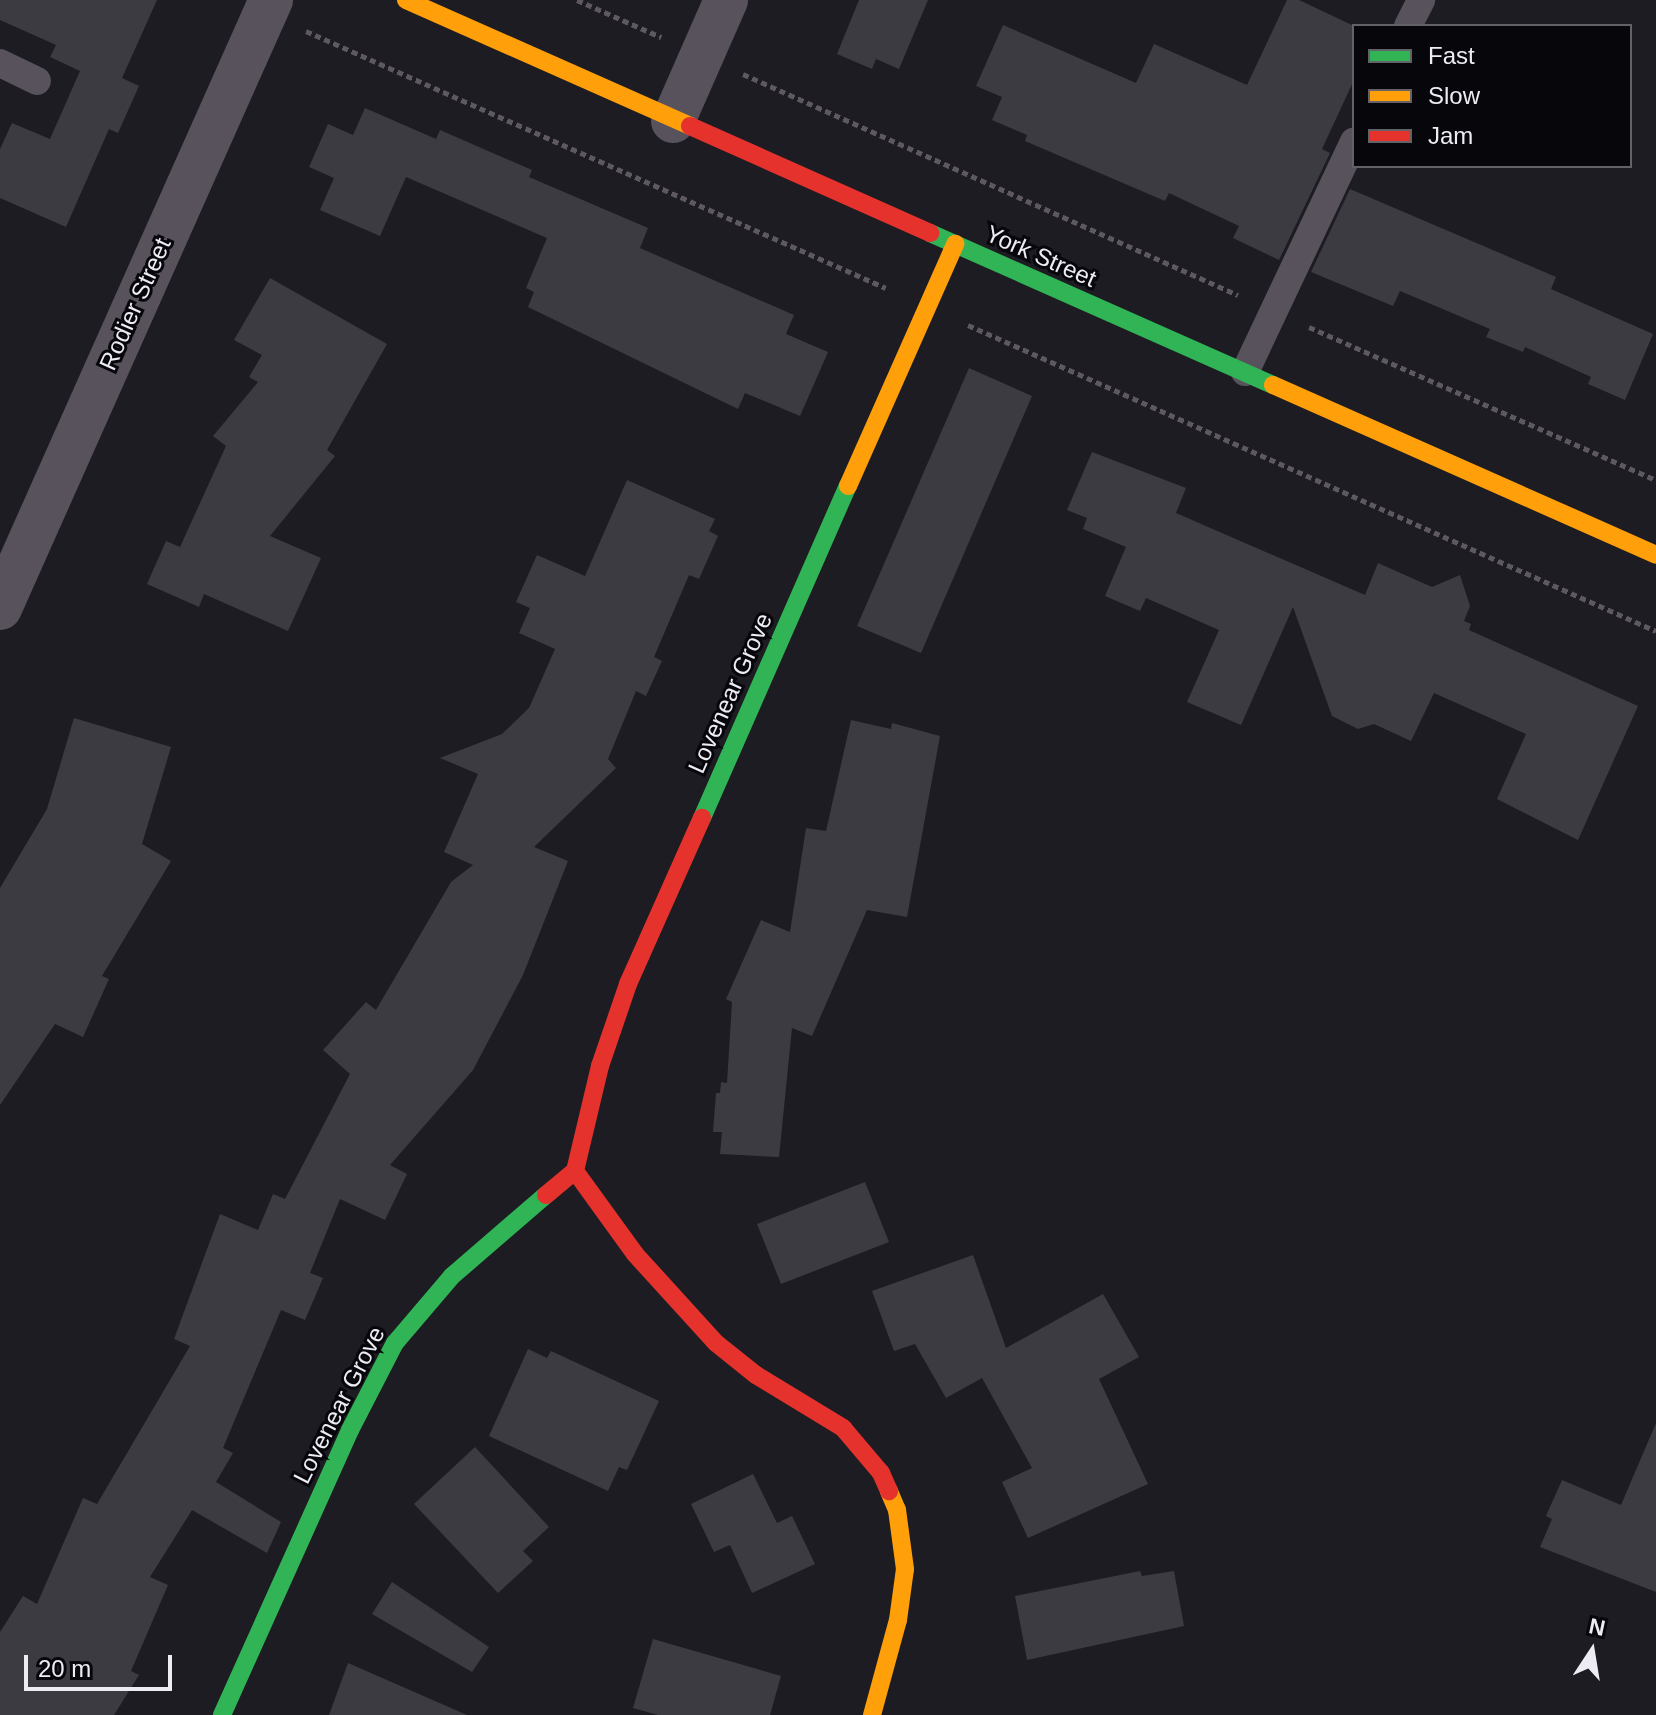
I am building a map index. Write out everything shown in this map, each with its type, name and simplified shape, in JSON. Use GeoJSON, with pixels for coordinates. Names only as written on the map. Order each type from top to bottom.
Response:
{"type":"FeatureCollection","features":[{"type":"Feature","properties":{"kind":"street","name":"York Street"},"geometry":{"type":"LineString","coordinates":[[406,0],[1656,555]]}},
{"type":"Feature","properties":{"kind":"street"},"geometry":{"type":"LineString","coordinates":[[673,121],[726,0]]}},
{"type":"Feature","properties":{"kind":"street","name":"Rodier Street"},"geometry":{"type":"LineString","coordinates":[[0,608],[267,8]]}},
{"type":"Feature","properties":{"kind":"street","name":"Lovenear Grove"},"geometry":{"type":"LineString","coordinates":[[222,1715],[355,1418],[395,1343],[446,1282],[575,1171],[600,1066],[628,984],[955,244]]}},
{"type":"Feature","properties":{"kind":"street"},"geometry":{"type":"LineString","coordinates":[[575,1171],[635,1254],[716,1343],[756,1375],[843,1428],[881,1473],[897,1510],[905,1569],[898,1620],[872,1715]]}},
{"type":"Feature","properties":{"kind":"lane"},"geometry":{"type":"LineString","coordinates":[[1409,24],[1421,0]]}},
{"type":"Feature","properties":{"kind":"lane"},"geometry":{"type":"LineString","coordinates":[[0,63],[37,81]]}},
{"type":"Feature","properties":{"kind":"lane"},"geometry":{"type":"LineString","coordinates":[[1245,372],[1352,145]]}},
{"type":"Feature","properties":{"kind":"path"},"geometry":{"type":"LineString","coordinates":[[577,0],[1656,480]]}},
{"type":"Feature","properties":{"kind":"path"},"geometry":{"type":"LineString","coordinates":[[267,8],[1656,631]]}},
{"type":"Feature","properties":{"kind":"building"},"geometry":{"type":"Polygon","coordinates":[[[0,0],[157,0],[122,78],[139,86],[118,133],[109,129],[66,227],[0,198],[0,149],[12,123],[50,139],[80,71],[50,57],[56,45],[0,20],[0,0]]]}},
{"type":"Feature","properties":{"kind":"building"},"geometry":{"type":"Polygon","coordinates":[[[859,0],[928,0],[899,69],[876,59],[872,69],[837,54],[859,0]]]}},
{"type":"Feature","properties":{"kind":"building"},"geometry":{"type":"Polygon","coordinates":[[[1287,0],[1299,0],[1352,25],[1352,84],[1322,149],[1330,153],[1279,260],[1233,238],[1239,226],[1169,193],[1165,201],[1025,141],[1027,135],[992,120],[1002,97],[976,86],[1003,25],[1136,83],[1154,44],[1247,85],[1287,0]]]}},
{"type":"Feature","properties":{"kind":"building"},"geometry":{"type":"Polygon","coordinates":[[[365,108],[436,139],[440,130],[532,170],[529,177],[648,228],[640,248],[794,315],[786,334],[828,352],[800,416],[745,393],[738,409],[528,307],[534,292],[526,288],[547,238],[406,177],[380,236],[320,210],[334,178],[309,167],[328,124],[353,135],[365,108]]]}},
{"type":"Feature","properties":{"kind":"building"},"geometry":{"type":"Polygon","coordinates":[[[1350,189],[1556,277],[1551,289],[1653,334],[1625,400],[1588,384],[1591,377],[1525,347],[1523,352],[1486,337],[1490,329],[1400,291],[1393,306],[1311,272],[1350,189]]]}},
{"type":"Feature","properties":{"kind":"building"},"geometry":{"type":"Polygon","coordinates":[[[270,278],[387,344],[327,450],[335,456],[270,536],[321,558],[288,631],[204,594],[199,607],[147,584],[166,541],[180,547],[226,446],[213,436],[258,382],[249,377],[262,355],[234,340],[270,278]]]}},
{"type":"Feature","properties":{"kind":"building"},"geometry":{"type":"Polygon","coordinates":[[[969,368],[1032,396],[921,653],[857,626],[969,368]]]}},
{"type":"Feature","properties":{"kind":"building"},"geometry":{"type":"Polygon","coordinates":[[[1092,452],[1186,488],[1176,513],[1365,595],[1378,563],[1432,587],[1460,575],[1470,606],[1464,621],[1471,624],[1469,630],[1638,706],[1578,840],[1497,799],[1526,734],[1434,693],[1411,741],[1374,724],[1358,729],[1332,716],[1293,607],[1241,725],[1187,702],[1219,630],[1146,598],[1140,611],[1105,596],[1126,547],[1083,529],[1087,518],[1067,510],[1092,452]]]}},
{"type":"Feature","properties":{"kind":"building"},"geometry":{"type":"Polygon","coordinates":[[[627,480],[715,519],[709,531],[718,536],[699,579],[689,575],[654,657],[662,661],[646,696],[636,691],[608,759],[616,768],[534,847],[568,861],[523,975],[473,1070],[390,1165],[407,1174],[385,1220],[340,1199],[310,1273],[323,1278],[305,1320],[281,1310],[223,1448],[233,1453],[216,1482],[281,1522],[267,1553],[192,1510],[150,1577],[168,1585],[131,1671],[139,1675],[114,1715],[0,1715],[0,1632],[23,1596],[37,1604],[83,1498],[97,1504],[190,1346],[174,1339],[220,1214],[258,1230],[273,1194],[285,1199],[350,1074],[323,1050],[366,1002],[376,1010],[451,882],[473,865],[444,852],[478,774],[440,758],[502,734],[529,708],[555,649],[519,633],[530,608],[516,602],[537,555],[585,576],[627,480]]]}},
{"type":"Feature","properties":{"kind":"building"},"geometry":{"type":"Polygon","coordinates":[[[74,718],[171,747],[142,844],[171,861],[102,976],[109,979],[83,1037],[55,1024],[0,1105],[0,888],[47,809],[74,718]]]}},
{"type":"Feature","properties":{"kind":"building"},"geometry":{"type":"Polygon","coordinates":[[[851,720],[891,729],[892,723],[940,736],[907,917],[867,910],[812,1036],[792,1028],[779,1157],[720,1154],[722,1132],[713,1132],[716,1093],[720,1093],[721,1082],[727,1083],[732,1002],[726,999],[761,920],[790,932],[806,828],[826,831],[851,720]]]}},
{"type":"Feature","properties":{"kind":"building"},"geometry":{"type":"Polygon","coordinates":[[[865,1182],[889,1242],[781,1284],[757,1224],[865,1182]]]}},
{"type":"Feature","properties":{"kind":"building"},"geometry":{"type":"Polygon","coordinates":[[[973,1255],[1006,1348],[1103,1294],[1139,1357],[1099,1379],[1148,1484],[1028,1538],[1002,1482],[1032,1468],[982,1378],[946,1398],[915,1344],[894,1351],[872,1291],[973,1255]]]}},
{"type":"Feature","properties":{"kind":"building"},"geometry":{"type":"Polygon","coordinates":[[[528,1349],[547,1358],[551,1351],[659,1401],[627,1470],[619,1467],[608,1491],[489,1436],[528,1349]]]}},
{"type":"Feature","properties":{"kind":"building"},"geometry":{"type":"Polygon","coordinates":[[[1656,1423],[1656,1592],[1540,1547],[1552,1519],[1546,1516],[1562,1480],[1621,1505],[1656,1423]]]}},
{"type":"Feature","properties":{"kind":"building"},"geometry":{"type":"Polygon","coordinates":[[[475,1447],[549,1527],[523,1551],[533,1561],[498,1593],[414,1504],[475,1447]]]}},
{"type":"Feature","properties":{"kind":"building"},"geometry":{"type":"Polygon","coordinates":[[[753,1474],[777,1523],[792,1516],[815,1564],[752,1593],[730,1545],[714,1552],[691,1504],[753,1474]]]}},
{"type":"Feature","properties":{"kind":"building"},"geometry":{"type":"Polygon","coordinates":[[[1140,1571],[1142,1576],[1174,1571],[1184,1626],[1027,1660],[1015,1596],[1140,1571]]]}},
{"type":"Feature","properties":{"kind":"building"},"geometry":{"type":"Polygon","coordinates":[[[392,1582],[489,1647],[472,1672],[372,1614],[392,1582]]]}},
{"type":"Feature","properties":{"kind":"building"},"geometry":{"type":"Polygon","coordinates":[[[653,1639],[781,1676],[770,1715],[658,1715],[633,1708],[653,1639]]]}},
{"type":"Feature","properties":{"kind":"building"},"geometry":{"type":"Polygon","coordinates":[[[348,1663],[467,1715],[329,1715],[348,1663]]]}},
{"type":"Feature","properties":{"kind":"traffic: fast"},"geometry":{"type":"LineString","coordinates":[[930,233],[1273,385]]}},
{"type":"Feature","properties":{"kind":"traffic: fast"},"geometry":{"type":"LineString","coordinates":[[702,818],[848,486]]}},
{"type":"Feature","properties":{"kind":"traffic: fast"},"geometry":{"type":"LineString","coordinates":[[222,1715],[350,1430],[395,1343],[452,1276],[546,1195]]}},
{"type":"Feature","properties":{"kind":"traffic: slow"},"geometry":{"type":"LineString","coordinates":[[406,0],[690,126]]}},
{"type":"Feature","properties":{"kind":"traffic: slow"},"geometry":{"type":"LineString","coordinates":[[848,486],[955,244]]}},
{"type":"Feature","properties":{"kind":"traffic: slow"},"geometry":{"type":"LineString","coordinates":[[1273,385],[1656,555]]}},
{"type":"Feature","properties":{"kind":"traffic: slow"},"geometry":{"type":"LineString","coordinates":[[872,1715],[898,1620],[905,1569],[897,1510],[889,1491]]}},
{"type":"Feature","properties":{"kind":"traffic: jam"},"geometry":{"type":"LineString","coordinates":[[690,126],[930,233]]}},
{"type":"Feature","properties":{"kind":"traffic: jam"},"geometry":{"type":"LineString","coordinates":[[546,1195],[575,1171],[600,1066],[628,984],[702,818]]}},
{"type":"Feature","properties":{"kind":"traffic: jam"},"geometry":{"type":"LineString","coordinates":[[575,1171],[635,1254],[716,1343],[756,1375],[843,1428],[881,1473],[889,1491]]}}]}
